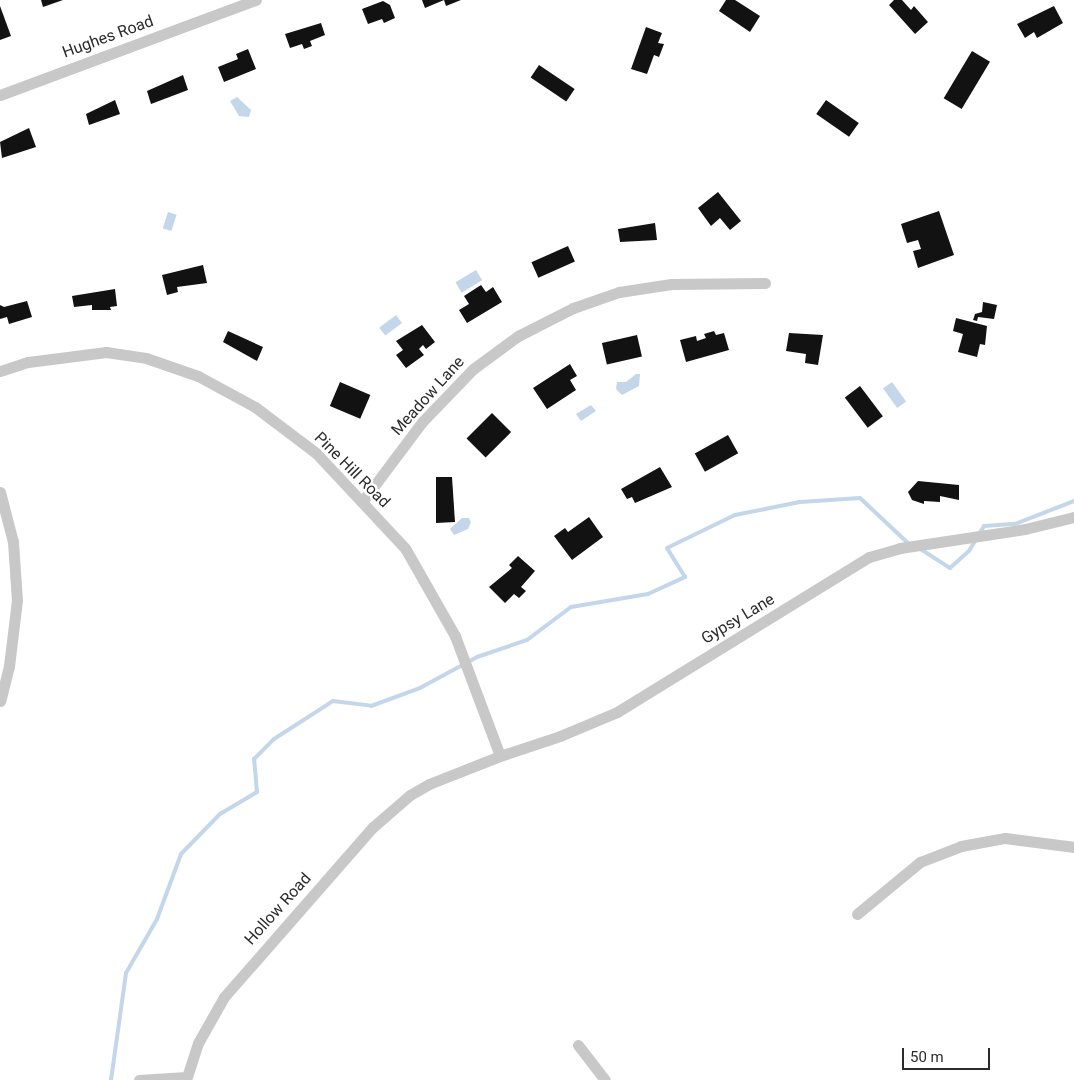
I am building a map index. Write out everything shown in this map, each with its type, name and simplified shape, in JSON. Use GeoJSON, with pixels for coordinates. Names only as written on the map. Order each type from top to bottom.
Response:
{"type":"FeatureCollection","features":[{"type":"Feature","properties":{"kind":"street","name":"Hughes Road"},"geometry":{"type":"LineString","coordinates":[[0,95],[256,0]]}},
{"type":"Feature","properties":{"kind":"street","name":"Meadow Lane"},"geometry":{"type":"LineString","coordinates":[[362,502],[422,422],[473,369],[518,336],[573,308],[619,292],[671,284],[765,283]]}},
{"type":"Feature","properties":{"kind":"street","name":"Pine Hill Road"},"geometry":{"type":"LineString","coordinates":[[0,371],[28,362],[106,352],[146,358],[198,376],[255,407],[302,443],[362,502],[405,548],[455,636],[500,756]]}},
{"type":"Feature","properties":{"kind":"street"},"geometry":{"type":"LineString","coordinates":[[0,492],[13,542],[17,600],[10,666],[0,701]]}},
{"type":"Feature","properties":{"kind":"street","name":"Gypsy Lane"},"geometry":{"type":"LineString","coordinates":[[429,784],[500,756],[560,736],[617,712],[869,557],[900,548],[1025,529],[1074,516]]}},
{"type":"Feature","properties":{"kind":"street","name":"Hollow Road"},"geometry":{"type":"LineString","coordinates":[[186,1078],[210,1019],[266,946],[373,827],[410,795],[429,784]]}},
{"type":"Feature","properties":{"kind":"street"},"geometry":{"type":"LineString","coordinates":[[857,914],[920,862],[962,846],[1005,838],[1074,847]]}},
{"type":"Feature","properties":{"kind":"street"},"geometry":{"type":"LineString","coordinates":[[578,1046],[605,1080]]}},
{"type":"Feature","properties":{"kind":"street"},"geometry":{"type":"LineString","coordinates":[[138,1080],[186,1078]]}},
{"type":"Feature","properties":{"kind":"water"},"geometry":{"type":"Polygon","coordinates":[[[237,97],[251,110],[249,117],[239,116],[230,101],[237,97]]]}},
{"type":"Feature","properties":{"kind":"water"},"geometry":{"type":"Polygon","coordinates":[[[168,212],[177,215],[171,231],[163,228],[168,212]]]}},
{"type":"Feature","properties":{"kind":"water"},"geometry":{"type":"Polygon","coordinates":[[[476,270],[482,280],[462,293],[455,282],[476,270]]]}},
{"type":"Feature","properties":{"kind":"water"},"geometry":{"type":"Polygon","coordinates":[[[396,315],[402,323],[385,336],[379,328],[396,315]]]}},
{"type":"Feature","properties":{"kind":"water"},"geometry":{"type":"Polygon","coordinates":[[[636,374],[640,374],[639,386],[622,395],[616,389],[617,382],[626,382],[636,374]]]}},
{"type":"Feature","properties":{"kind":"water"},"geometry":{"type":"Polygon","coordinates":[[[892,382],[906,401],[897,408],[883,388],[892,382]]]}},
{"type":"Feature","properties":{"kind":"water"},"geometry":{"type":"Polygon","coordinates":[[[591,405],[596,411],[581,421],[576,414],[591,405]]]}},
{"type":"Feature","properties":{"kind":"water"},"geometry":{"type":"Polygon","coordinates":[[[462,518],[469,518],[471,522],[468,529],[454,535],[450,529],[462,518]]]}},
{"type":"Feature","properties":{"kind":"building"},"geometry":{"type":"Polygon","coordinates":[[[41,0],[63,0],[43,7],[41,0]]]}},
{"type":"Feature","properties":{"kind":"building"},"geometry":{"type":"Polygon","coordinates":[[[422,0],[444,0],[425,8],[422,0]]]}},
{"type":"Feature","properties":{"kind":"building"},"geometry":{"type":"Polygon","coordinates":[[[444,0],[461,0],[446,6],[444,0]]]}},
{"type":"Feature","properties":{"kind":"building"},"geometry":{"type":"Polygon","coordinates":[[[726,0],[735,0],[760,16],[750,32],[719,11],[726,0]]]}},
{"type":"Feature","properties":{"kind":"building"},"geometry":{"type":"Polygon","coordinates":[[[894,0],[902,0],[911,10],[914,6],[928,22],[915,34],[889,5],[894,0]]]}},
{"type":"Feature","properties":{"kind":"building"},"geometry":{"type":"Polygon","coordinates":[[[383,1],[390,5],[395,18],[384,23],[382,19],[368,24],[362,9],[383,1]]]}},
{"type":"Feature","properties":{"kind":"building"},"geometry":{"type":"Polygon","coordinates":[[[0,6],[11,36],[0,40],[0,6]]]}},
{"type":"Feature","properties":{"kind":"building"},"geometry":{"type":"Polygon","coordinates":[[[1054,6],[1063,23],[1037,38],[1034,32],[1025,38],[1017,24],[1054,6]]]}},
{"type":"Feature","properties":{"kind":"building"},"geometry":{"type":"Polygon","coordinates":[[[321,23],[325,35],[310,41],[312,46],[304,49],[302,44],[290,48],[285,34],[321,23]]]}},
{"type":"Feature","properties":{"kind":"building"},"geometry":{"type":"Polygon","coordinates":[[[646,27],[662,33],[658,43],[664,44],[659,57],[654,55],[647,74],[631,69],[646,27]]]}},
{"type":"Feature","properties":{"kind":"building"},"geometry":{"type":"Polygon","coordinates":[[[248,49],[256,69],[224,82],[218,67],[238,59],[236,54],[248,49]]]}},
{"type":"Feature","properties":{"kind":"building"},"geometry":{"type":"Polygon","coordinates":[[[972,51],[990,62],[962,109],[944,98],[972,51]]]}},
{"type":"Feature","properties":{"kind":"building"},"geometry":{"type":"Polygon","coordinates":[[[539,65],[575,89],[566,101],[531,77],[539,65]]]}},
{"type":"Feature","properties":{"kind":"building"},"geometry":{"type":"Polygon","coordinates":[[[183,75],[188,90],[151,104],[147,91],[183,75]]]}},
{"type":"Feature","properties":{"kind":"building"},"geometry":{"type":"Polygon","coordinates":[[[115,100],[120,114],[89,125],[86,114],[115,100]]]}},
{"type":"Feature","properties":{"kind":"building"},"geometry":{"type":"Polygon","coordinates":[[[826,100],[859,123],[849,137],[816,114],[826,100]]]}},
{"type":"Feature","properties":{"kind":"building"},"geometry":{"type":"Polygon","coordinates":[[[29,128],[36,147],[2,158],[0,142],[29,128]]]}},
{"type":"Feature","properties":{"kind":"building"},"geometry":{"type":"Polygon","coordinates":[[[718,192],[741,221],[730,230],[720,218],[711,226],[698,208],[718,192]]]}},
{"type":"Feature","properties":{"kind":"building"},"geometry":{"type":"Polygon","coordinates":[[[939,211],[954,255],[918,268],[913,251],[921,249],[918,240],[907,243],[901,224],[939,211]]]}},
{"type":"Feature","properties":{"kind":"building"},"geometry":{"type":"Polygon","coordinates":[[[655,223],[657,240],[620,242],[618,229],[655,223]]]}},
{"type":"Feature","properties":{"kind":"building"},"geometry":{"type":"Polygon","coordinates":[[[568,246],[575,262],[538,278],[531,262],[568,246]]]}},
{"type":"Feature","properties":{"kind":"building"},"geometry":{"type":"Polygon","coordinates":[[[203,265],[207,283],[177,287],[178,292],[167,295],[162,275],[203,265]]]}},
{"type":"Feature","properties":{"kind":"building"},"geometry":{"type":"Polygon","coordinates":[[[481,285],[486,292],[493,287],[502,302],[467,323],[459,310],[469,304],[464,296],[481,285]]]}},
{"type":"Feature","properties":{"kind":"building"},"geometry":{"type":"Polygon","coordinates":[[[115,289],[117,306],[110,307],[111,310],[92,310],[92,305],[74,307],[72,296],[115,289]]]}},
{"type":"Feature","properties":{"kind":"building"},"geometry":{"type":"Polygon","coordinates":[[[27,301],[32,317],[9,324],[7,317],[0,319],[0,305],[4,307],[27,301]]]}},
{"type":"Feature","properties":{"kind":"building"},"geometry":{"type":"Polygon","coordinates":[[[983,302],[997,305],[994,319],[978,317],[977,321],[973,320],[975,314],[982,312],[983,302]]]}},
{"type":"Feature","properties":{"kind":"building"},"geometry":{"type":"Polygon","coordinates":[[[956,318],[987,326],[985,345],[980,344],[977,357],[958,352],[963,334],[953,331],[956,318]]]}},
{"type":"Feature","properties":{"kind":"building"},"geometry":{"type":"Polygon","coordinates":[[[422,325],[435,342],[426,349],[423,345],[419,349],[424,355],[406,368],[396,355],[403,350],[396,341],[422,325]]]}},
{"type":"Feature","properties":{"kind":"building"},"geometry":{"type":"Polygon","coordinates":[[[228,331],[263,347],[257,361],[223,342],[228,331]]]}},
{"type":"Feature","properties":{"kind":"building"},"geometry":{"type":"Polygon","coordinates":[[[714,331],[716,335],[724,333],[729,350],[686,362],[680,340],[696,336],[697,341],[706,338],[704,334],[714,331]]]}},
{"type":"Feature","properties":{"kind":"building"},"geometry":{"type":"Polygon","coordinates":[[[789,333],[823,335],[818,365],[805,363],[806,354],[786,351],[789,333]]]}},
{"type":"Feature","properties":{"kind":"building"},"geometry":{"type":"Polygon","coordinates":[[[637,335],[642,356],[607,365],[602,343],[637,335]]]}},
{"type":"Feature","properties":{"kind":"building"},"geometry":{"type":"Polygon","coordinates":[[[570,364],[577,376],[570,380],[576,390],[547,409],[533,388],[570,364]]]}},
{"type":"Feature","properties":{"kind":"building"},"geometry":{"type":"Polygon","coordinates":[[[340,382],[370,395],[360,419],[330,406],[340,382]]]}},
{"type":"Feature","properties":{"kind":"building"},"geometry":{"type":"Polygon","coordinates":[[[860,386],[883,416],[868,428],[845,397],[860,386]]]}},
{"type":"Feature","properties":{"kind":"building"},"geometry":{"type":"Polygon","coordinates":[[[492,413],[511,432],[486,458],[467,438],[492,413]]]}},
{"type":"Feature","properties":{"kind":"building"},"geometry":{"type":"Polygon","coordinates":[[[728,435],[738,453],[705,472],[695,453],[728,435]]]}},
{"type":"Feature","properties":{"kind":"building"},"geometry":{"type":"Polygon","coordinates":[[[660,467],[672,487],[635,503],[632,497],[627,499],[621,489],[660,467]]]}},
{"type":"Feature","properties":{"kind":"building"},"geometry":{"type":"Polygon","coordinates":[[[436,477],[452,477],[455,522],[436,523],[436,477]]]}},
{"type":"Feature","properties":{"kind":"building"},"geometry":{"type":"Polygon","coordinates":[[[918,481],[959,485],[959,500],[940,496],[940,502],[924,501],[924,504],[912,500],[908,492],[918,481]]]}},
{"type":"Feature","properties":{"kind":"building"},"geometry":{"type":"Polygon","coordinates":[[[589,517],[603,537],[572,560],[554,536],[565,528],[568,532],[589,517]]]}},
{"type":"Feature","properties":{"kind":"building"},"geometry":{"type":"Polygon","coordinates":[[[518,556],[535,571],[521,587],[526,591],[519,598],[514,594],[505,603],[489,587],[512,568],[509,565],[518,556]]]}},
{"type":"Feature","properties":{"kind":"waterway"},"geometry":{"type":"LineString","coordinates":[[111,1080],[126,973],[157,919],[181,854],[220,814],[257,792],[254,759],[274,739],[333,701],[371,706],[420,688],[477,657],[527,640],[571,607],[648,594],[685,577],[667,548],[735,515],[800,502],[860,498],[908,543]]}},
{"type":"Feature","properties":{"kind":"waterway"},"geometry":{"type":"LineString","coordinates":[[919,548],[950,568],[969,551],[984,526],[1015,524],[1074,501]]}}]}
